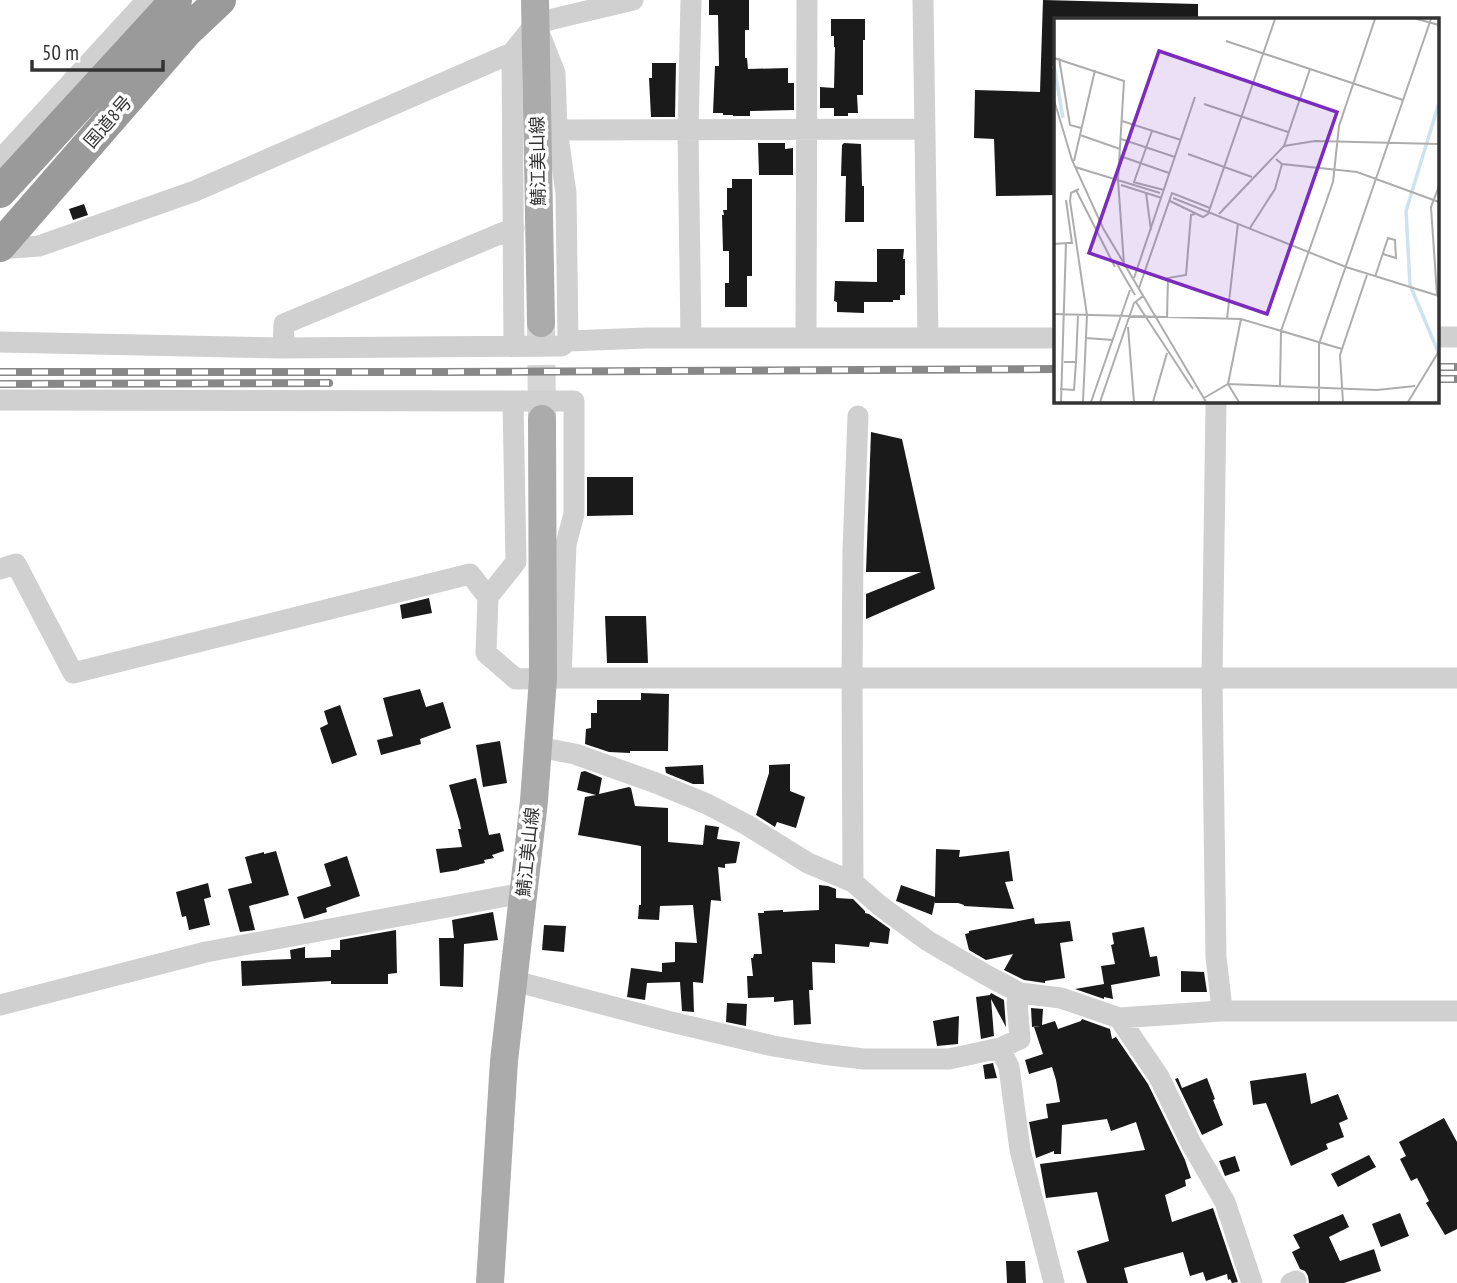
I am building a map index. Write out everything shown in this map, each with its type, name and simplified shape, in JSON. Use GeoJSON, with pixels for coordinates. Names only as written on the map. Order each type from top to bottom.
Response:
{"type":"FeatureCollection","features":[{"type":"Feature","properties":{"kind":"highway","name":"国道8号"},"geometry":{"type":"LineString","coordinates":[[0,192],[169,11],[220,0]]}},
{"type":"Feature","properties":{"kind":"highway","name":"国道8号"},"geometry":{"type":"LineString","coordinates":[[3,249],[169,11]]}},
{"type":"Feature","properties":{"kind":"main road","name":"鯖江美山線"},"geometry":{"type":"LineString","coordinates":[[536,12],[541,323]]}},
{"type":"Feature","properties":{"kind":"main road","name":"鯖江美山線"},"geometry":{"type":"LineString","coordinates":[[490,1283],[505,1061],[538,747],[552,678],[542,419]]}},
{"type":"Feature","properties":{"kind":"street"},"geometry":{"type":"LineString","coordinates":[[3,249],[236,0]]}},
{"type":"Feature","properties":{"kind":"street"},"geometry":{"type":"LineString","coordinates":[[536,12],[632,0]]}},
{"type":"Feature","properties":{"kind":"street"},"geometry":{"type":"LineString","coordinates":[[691,0],[688,131],[691,338]]}},
{"type":"Feature","properties":{"kind":"street"},"geometry":{"type":"LineString","coordinates":[[806,337],[807,0]]}},
{"type":"Feature","properties":{"kind":"street"},"geometry":{"type":"LineString","coordinates":[[923,0],[928,338]]}},
{"type":"Feature","properties":{"kind":"street"},"geometry":{"type":"LineString","coordinates":[[0,160],[169,11]]}},
{"type":"Feature","properties":{"kind":"street"},"geometry":{"type":"LineString","coordinates":[[514,346],[512,53],[536,12]]}},
{"type":"Feature","properties":{"kind":"street"},"geometry":{"type":"LineString","coordinates":[[536,12],[555,73],[557,130],[566,193],[568,341]]}},
{"type":"Feature","properties":{"kind":"street"},"geometry":{"type":"LineString","coordinates":[[3,249],[40,246],[195,191],[512,53]]}},
{"type":"Feature","properties":{"kind":"street"},"geometry":{"type":"LineString","coordinates":[[557,130],[925,129]]}},
{"type":"Feature","properties":{"kind":"street"},"geometry":{"type":"LineString","coordinates":[[283,348],[284,324],[514,228]]}},
{"type":"Feature","properties":{"kind":"street"},"geometry":{"type":"LineString","coordinates":[[0,342],[283,348],[562,346],[568,341],[646,338],[1054,338]]}},
{"type":"Feature","properties":{"kind":"street"},"geometry":{"type":"LineString","coordinates":[[0,400],[574,401],[574,514],[566,544],[552,678]]}},
{"type":"Feature","properties":{"kind":"street"},"geometry":{"type":"LineString","coordinates":[[513,401],[516,562],[488,597],[486,653],[516,679],[1457,678]]}},
{"type":"Feature","properties":{"kind":"street"},"geometry":{"type":"LineString","coordinates":[[1216,405],[1212,679],[1216,957],[1221,1011]]}},
{"type":"Feature","properties":{"kind":"street"},"geometry":{"type":"LineString","coordinates":[[853,882],[853,551],[858,416]]}},
{"type":"Feature","properties":{"kind":"street"},"geometry":{"type":"LineString","coordinates":[[0,569],[16,564],[73,673],[470,574],[488,597]]}},
{"type":"Feature","properties":{"kind":"street"},"geometry":{"type":"LineString","coordinates":[[538,747],[575,754],[707,804],[808,863],[853,882],[928,941],[1020,993],[1061,998],[1119,1018],[1221,1011],[1457,1012]]}},
{"type":"Feature","properties":{"kind":"street"},"geometry":{"type":"LineString","coordinates":[[0,1005],[206,952],[523,893]]}},
{"type":"Feature","properties":{"kind":"street"},"geometry":{"type":"LineString","coordinates":[[514,981],[773,1046],[864,1059],[949,1059],[1000,1048],[1020,1040],[1017,1002],[1020,993]]}},
{"type":"Feature","properties":{"kind":"street"},"geometry":{"type":"LineString","coordinates":[[1119,1018],[1159,1077],[1192,1145],[1225,1202],[1252,1283]]}},
{"type":"Feature","properties":{"kind":"street"},"geometry":{"type":"LineString","coordinates":[[1000,1048],[1009,1068],[1020,1150],[1054,1283]]}},
{"type":"Feature","properties":{"kind":"building"},"geometry":{"type":"Polygon","coordinates":[[[709,0],[749,0],[749,30],[745,30],[745,58],[748,69],[788,68],[788,83],[794,83],[794,110],[750,111],[750,116],[713,113],[715,66],[719,66],[718,15],[709,15],[709,0]]]}},
{"type":"Feature","properties":{"kind":"building"},"geometry":{"type":"Polygon","coordinates":[[[1043,0],[1198,4],[1198,18],[1054,18],[1054,195],[996,196],[994,139],[974,138],[975,90],[1040,92],[1043,0]]]}},
{"type":"Feature","properties":{"kind":"building"},"geometry":{"type":"Polygon","coordinates":[[[831,19],[865,19],[863,95],[857,95],[858,113],[848,113],[848,116],[834,116],[834,108],[820,108],[820,87],[834,88],[835,47],[834,36],[831,36],[831,19]]]}},
{"type":"Feature","properties":{"kind":"building"},"geometry":{"type":"Polygon","coordinates":[[[652,63],[676,63],[675,117],[651,117],[649,78],[652,78],[652,63]]]}},
{"type":"Feature","properties":{"kind":"building"},"geometry":{"type":"Polygon","coordinates":[[[758,143],[785,143],[785,149],[793,148],[793,175],[759,175],[758,143]]]}},
{"type":"Feature","properties":{"kind":"building"},"geometry":{"type":"Polygon","coordinates":[[[844,143],[861,144],[864,222],[845,222],[846,176],[841,176],[844,143]]]}},
{"type":"Feature","properties":{"kind":"building"},"geometry":{"type":"Polygon","coordinates":[[[732,179],[752,179],[752,276],[747,276],[747,307],[725,307],[725,283],[729,283],[729,251],[723,251],[722,215],[723,210],[727,210],[727,188],[732,188],[732,179]]]}},
{"type":"Feature","properties":{"kind":"building"},"geometry":{"type":"Polygon","coordinates":[[[84,204],[88,215],[73,220],[69,209],[84,204]]]}},
{"type":"Feature","properties":{"kind":"building"},"geometry":{"type":"Polygon","coordinates":[[[877,249],[904,249],[905,295],[900,295],[900,300],[893,302],[864,302],[864,313],[837,312],[837,302],[834,301],[835,281],[877,282],[877,249]]]}},
{"type":"Feature","properties":{"kind":"building"},"geometry":{"type":"Polygon","coordinates":[[[871,432],[902,439],[935,589],[866,619],[866,594],[921,572],[866,572],[871,432]]]}},
{"type":"Feature","properties":{"kind":"building"},"geometry":{"type":"Polygon","coordinates":[[[587,477],[633,477],[633,515],[587,516],[587,477]]]}},
{"type":"Feature","properties":{"kind":"building"},"geometry":{"type":"Polygon","coordinates":[[[429,598],[432,613],[402,619],[400,605],[429,598]]]}},
{"type":"Feature","properties":{"kind":"building"},"geometry":{"type":"Polygon","coordinates":[[[605,616],[646,616],[648,663],[607,663],[605,616]]]}},
{"type":"Feature","properties":{"kind":"building"},"geometry":{"type":"Polygon","coordinates":[[[420,689],[426,707],[443,702],[451,728],[420,739],[421,744],[381,755],[377,740],[393,736],[383,698],[420,689]]]}},
{"type":"Feature","properties":{"kind":"building"},"geometry":{"type":"Polygon","coordinates":[[[641,693],[669,694],[668,751],[609,752],[585,744],[586,729],[591,728],[591,713],[597,713],[597,700],[641,700],[641,693]]]}},
{"type":"Feature","properties":{"kind":"building"},"geometry":{"type":"Polygon","coordinates":[[[340,705],[357,755],[332,764],[320,728],[328,724],[324,711],[340,705]]]}},
{"type":"Feature","properties":{"kind":"building"},"geometry":{"type":"Polygon","coordinates":[[[500,741],[507,783],[483,787],[476,745],[500,741]]]}},
{"type":"Feature","properties":{"kind":"building"},"geometry":{"type":"Polygon","coordinates":[[[790,764],[790,791],[805,797],[796,828],[777,822],[775,827],[756,815],[769,765],[790,764]]]}},
{"type":"Feature","properties":{"kind":"building"},"geometry":{"type":"Polygon","coordinates":[[[703,765],[704,784],[693,784],[666,773],[665,767],[703,765]]]}},
{"type":"Feature","properties":{"kind":"building"},"geometry":{"type":"Polygon","coordinates":[[[581,772],[602,778],[599,794],[629,787],[635,806],[668,808],[668,842],[703,845],[705,825],[719,827],[717,839],[740,842],[736,863],[725,864],[725,868],[718,867],[721,901],[711,900],[703,983],[693,982],[694,1012],[682,1011],[680,982],[647,983],[645,1000],[627,997],[631,968],[662,972],[662,963],[675,962],[675,942],[697,943],[693,905],[660,906],[659,920],[638,919],[641,905],[641,846],[578,835],[585,797],[596,795],[577,790],[581,772]]]}},
{"type":"Feature","properties":{"kind":"building"},"geometry":{"type":"Polygon","coordinates":[[[476,778],[489,835],[500,833],[504,851],[492,855],[494,858],[484,860],[485,863],[440,873],[436,849],[462,847],[458,829],[461,829],[460,823],[449,785],[476,778]]]}},
{"type":"Feature","properties":{"kind":"building"},"geometry":{"type":"Polygon","coordinates":[[[936,849],[960,850],[959,857],[1009,851],[1013,881],[1005,882],[1014,909],[935,901],[932,915],[896,901],[901,885],[935,897],[936,849]]]}},
{"type":"Feature","properties":{"kind":"building"},"geometry":{"type":"Polygon","coordinates":[[[276,851],[289,895],[249,906],[255,930],[240,932],[228,889],[252,883],[245,857],[276,851]]]}},
{"type":"Feature","properties":{"kind":"building"},"geometry":{"type":"Polygon","coordinates":[[[347,856],[360,896],[326,908],[327,912],[304,919],[297,897],[331,886],[324,864],[347,856]]]}},
{"type":"Feature","properties":{"kind":"building"},"geometry":{"type":"Polygon","coordinates":[[[208,883],[211,897],[204,899],[210,925],[189,930],[186,916],[182,917],[176,892],[208,883]]]}},
{"type":"Feature","properties":{"kind":"building"},"geometry":{"type":"Polygon","coordinates":[[[819,885],[836,889],[836,898],[853,899],[865,913],[890,929],[888,944],[870,942],[869,947],[835,944],[835,963],[812,962],[813,990],[809,990],[811,1024],[794,1025],[793,1000],[774,1002],[774,997],[748,998],[747,976],[753,976],[751,958],[754,954],[762,954],[758,913],[819,910],[819,885]]]}},
{"type":"Feature","properties":{"kind":"building"},"geometry":{"type":"Polygon","coordinates":[[[493,912],[498,940],[464,944],[463,987],[440,986],[439,938],[454,938],[452,920],[493,912]]]}},
{"type":"Feature","properties":{"kind":"building"},"geometry":{"type":"Polygon","coordinates":[[[1034,918],[1035,924],[1070,921],[1073,941],[1060,943],[1065,978],[1045,983],[1024,980],[1004,970],[1013,954],[986,960],[969,950],[965,934],[969,931],[1034,918]]]}},
{"type":"Feature","properties":{"kind":"building"},"geometry":{"type":"Polygon","coordinates":[[[544,925],[566,926],[564,952],[542,950],[544,925]]]}},
{"type":"Feature","properties":{"kind":"building"},"geometry":{"type":"Polygon","coordinates":[[[1144,927],[1150,957],[1157,956],[1160,976],[1111,985],[1113,999],[1104,999],[1075,989],[1104,984],[1101,966],[1115,964],[1111,945],[1114,944],[1112,933],[1144,927]]]}},
{"type":"Feature","properties":{"kind":"building"},"geometry":{"type":"Polygon","coordinates":[[[396,930],[397,973],[388,974],[388,984],[331,984],[331,981],[242,986],[241,961],[291,959],[290,950],[305,947],[305,958],[331,957],[331,950],[340,950],[340,940],[396,930]]]}},
{"type":"Feature","properties":{"kind":"building"},"geometry":{"type":"Polygon","coordinates":[[[1181,971],[1204,972],[1207,992],[1181,992],[1181,971]]]}},
{"type":"Feature","properties":{"kind":"building"},"geometry":{"type":"Polygon","coordinates":[[[991,993],[1004,1000],[1006,1027],[991,999],[994,1036],[981,1039],[976,997],[991,993]]]}},
{"type":"Feature","properties":{"kind":"building"},"geometry":{"type":"Polygon","coordinates":[[[727,1003],[747,1004],[746,1026],[726,1022],[727,1003]]]}},
{"type":"Feature","properties":{"kind":"building"},"geometry":{"type":"Polygon","coordinates":[[[1031,1008],[1043,1009],[1042,1025],[1055,1021],[1058,1029],[1082,1019],[1110,1029],[1112,1039],[1116,1037],[1148,1084],[1191,1178],[1185,1180],[1186,1186],[1165,1195],[1172,1222],[1213,1208],[1238,1282],[1232,1283],[1227,1274],[1206,1281],[1203,1272],[1190,1276],[1183,1252],[1124,1268],[1128,1283],[1087,1283],[1077,1251],[1109,1241],[1097,1192],[1046,1198],[1040,1164],[1145,1150],[1136,1122],[1111,1131],[1107,1119],[1062,1125],[1061,1154],[1054,1154],[1054,1151],[1036,1158],[1029,1122],[1048,1118],[1046,1104],[1060,1102],[1052,1067],[1029,1074],[1025,1060],[1043,1054],[1034,1027],[1040,1026],[1032,1027],[1031,1008]]]}},
{"type":"Feature","properties":{"kind":"building"},"geometry":{"type":"Polygon","coordinates":[[[959,1016],[958,1044],[937,1046],[933,1021],[959,1016]]]}},
{"type":"Feature","properties":{"kind":"building"},"geometry":{"type":"Polygon","coordinates":[[[993,1063],[997,1078],[985,1079],[983,1065],[993,1063]]]}},
{"type":"Feature","properties":{"kind":"building"},"geometry":{"type":"Polygon","coordinates":[[[1306,1073],[1311,1104],[1338,1094],[1348,1119],[1339,1123],[1344,1137],[1326,1144],[1328,1149],[1291,1166],[1266,1103],[1253,1105],[1250,1081],[1306,1073]]]}},
{"type":"Feature","properties":{"kind":"building"},"geometry":{"type":"Polygon","coordinates":[[[1178,1078],[1182,1088],[1207,1078],[1223,1125],[1202,1135],[1175,1079],[1178,1078]]]}},
{"type":"Feature","properties":{"kind":"building"},"geometry":{"type":"Polygon","coordinates":[[[1444,1118],[1457,1142],[1457,1229],[1445,1235],[1426,1203],[1429,1201],[1417,1178],[1411,1181],[1400,1159],[1406,1156],[1399,1142],[1444,1118]]]}},
{"type":"Feature","properties":{"kind":"building"},"geometry":{"type":"Polygon","coordinates":[[[1369,1155],[1376,1167],[1338,1187],[1331,1174],[1369,1155]]]}},
{"type":"Feature","properties":{"kind":"building"},"geometry":{"type":"Polygon","coordinates":[[[1235,1156],[1240,1171],[1225,1176],[1219,1161],[1235,1156]]]}},
{"type":"Feature","properties":{"kind":"building"},"geometry":{"type":"Polygon","coordinates":[[[1400,1213],[1409,1236],[1381,1247],[1372,1224],[1400,1213]]]}},
{"type":"Feature","properties":{"kind":"building"},"geometry":{"type":"Polygon","coordinates":[[[1343,1214],[1349,1227],[1329,1237],[1340,1261],[1374,1249],[1381,1271],[1344,1283],[1309,1283],[1308,1276],[1300,1269],[1292,1252],[1300,1248],[1293,1235],[1343,1214]]]}},
{"type":"Feature","properties":{"kind":"building"},"geometry":{"type":"Polygon","coordinates":[[[1006,1261],[1025,1261],[1026,1283],[1007,1283],[1006,1261]]]}},
{"type":"Feature","properties":{"kind":"tunnel"},"geometry":{"type":"LineString","coordinates":[[541,323],[542,419]]}},
{"type":"Feature","properties":{"kind":"railway"},"geometry":{"type":"LineString","coordinates":[[1440,367],[1457,367]]}},
{"type":"Feature","properties":{"kind":"railway"},"geometry":{"type":"LineString","coordinates":[[0,372],[1054,369]]}},
{"type":"Feature","properties":{"kind":"railway"},"geometry":{"type":"LineString","coordinates":[[1440,379],[1457,379]]}},
{"type":"Feature","properties":{"kind":"railway"},"geometry":{"type":"LineString","coordinates":[[0,384],[329,383]]}}]}
